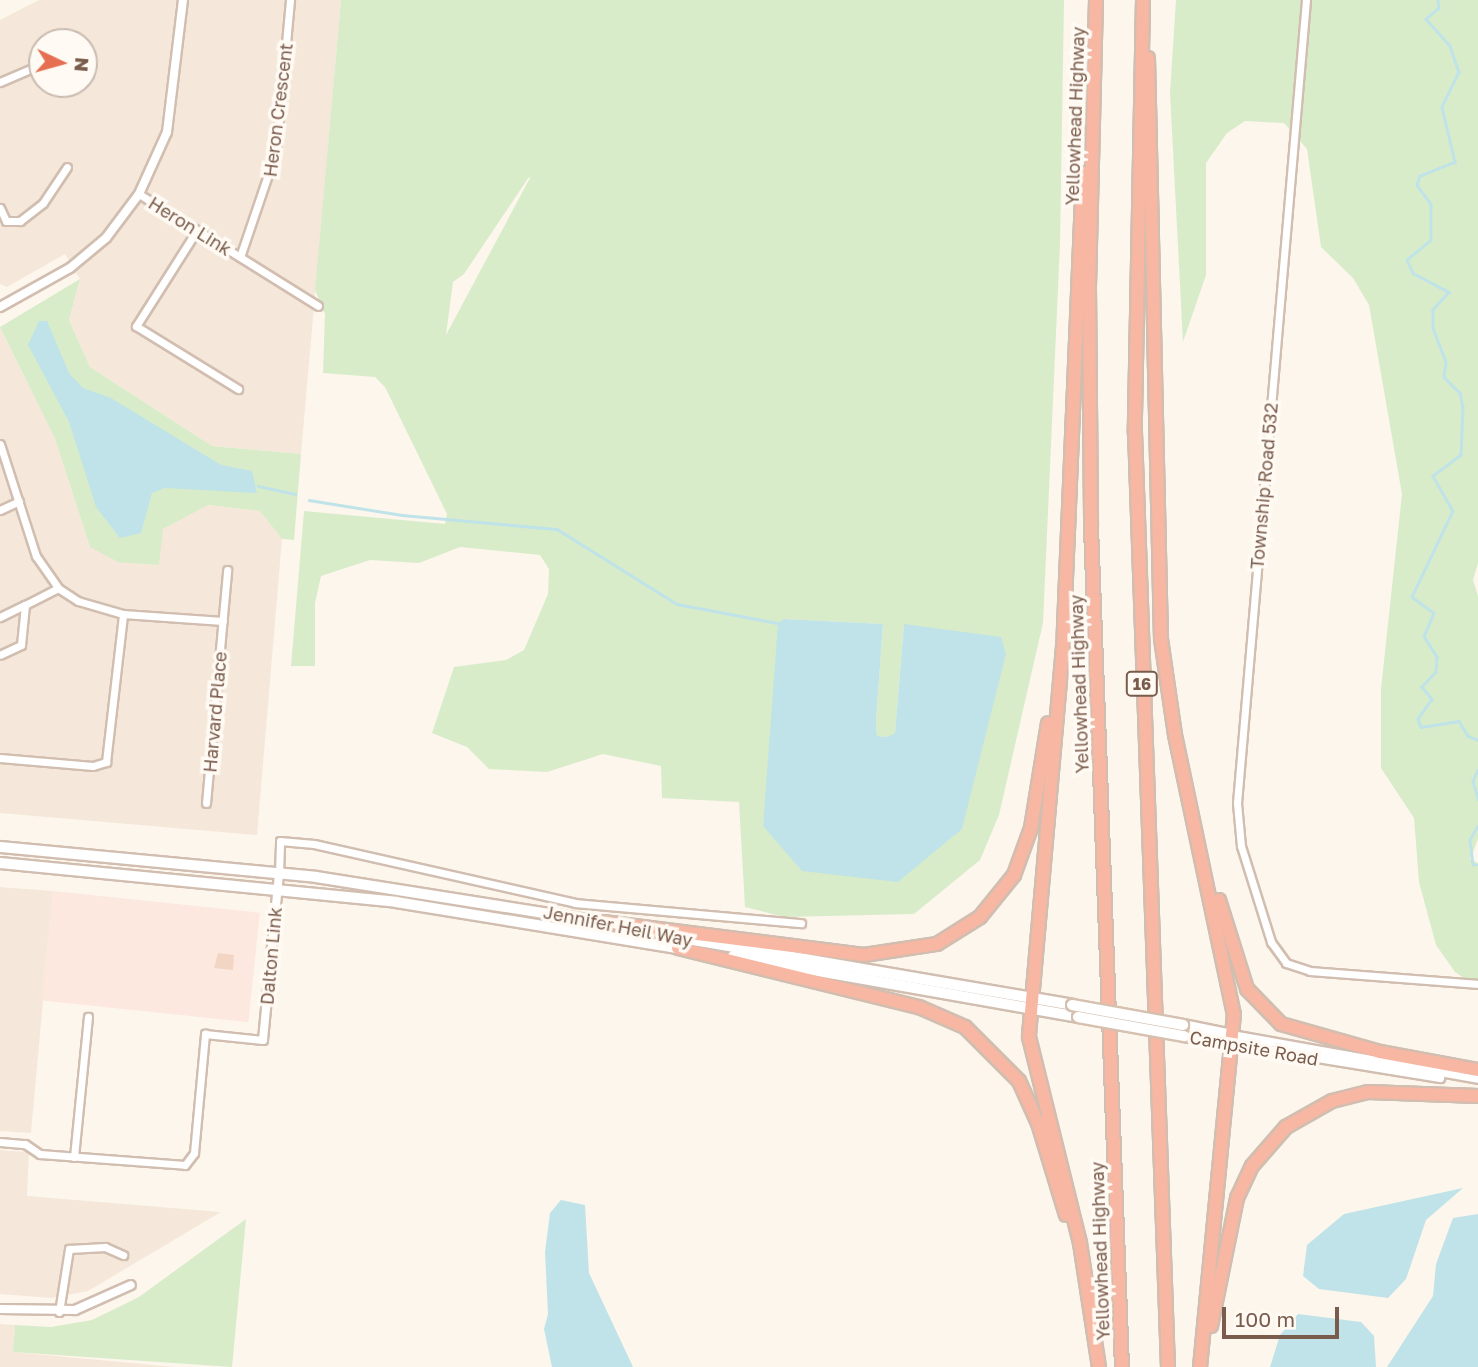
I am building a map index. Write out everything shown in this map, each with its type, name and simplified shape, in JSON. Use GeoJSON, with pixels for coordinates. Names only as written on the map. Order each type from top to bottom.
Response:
{"type":"FeatureCollection","features":[{"type":"Feature","properties":{"kind":"highway","name":"Yellowhead Highway"},"geometry":{"type":"LineString","coordinates":[[1096,0],[1092,125],[1091,527],[1122,1367]]}},
{"type":"Feature","properties":{"kind":"highway","name":"16"},"geometry":{"type":"LineString","coordinates":[[1143,0],[1136,445],[1168,1367]]}},
{"type":"Feature","properties":{"kind":"highway"},"geometry":{"type":"LineString","coordinates":[[1142,16],[1147,45],[1159,619],[1168,698],[1231,987],[1232,1039],[1201,1367]]}},
{"type":"Feature","properties":{"kind":"highway"},"geometry":{"type":"LineString","coordinates":[[1092,125],[1079,242],[1061,668],[1029,1037],[1089,1299],[1099,1367]]}},
{"type":"Feature","properties":{"kind":"highway"},"geometry":{"type":"LineString","coordinates":[[603,922],[864,955],[914,951],[958,933],[1002,894],[1025,851],[1061,668]]}},
{"type":"Feature","properties":{"kind":"highway"},"geometry":{"type":"LineString","coordinates":[[1191,811],[1244,984],[1259,1006],[1301,1032],[1478,1070]]}},
{"type":"Feature","properties":{"kind":"highway"},"geometry":{"type":"LineString","coordinates":[[678,948],[919,1007],[981,1039],[1008,1066],[1029,1100],[1089,1299]]}},
{"type":"Feature","properties":{"kind":"highway"},"geometry":{"type":"LineString","coordinates":[[1201,1367],[1237,1198],[1266,1145],[1309,1112],[1351,1096],[1387,1092],[1478,1096]]}},
{"type":"Feature","properties":{"kind":"main road","name":"Jennifer Heil Way"},"geometry":{"type":"LineString","coordinates":[[0,847],[279,873],[603,922],[1031,1003]]}},
{"type":"Feature","properties":{"kind":"main road","name":"Jennifer Heil Way"},"geometry":{"type":"LineString","coordinates":[[0,863],[278,889],[478,914],[1031,1003],[1072,1005],[1184,1030]]}},
{"type":"Feature","properties":{"kind":"main road","name":"Campsite Road"},"geometry":{"type":"LineString","coordinates":[[1031,1003],[1078,1017],[1184,1030],[1232,1039]]}},
{"type":"Feature","properties":{"kind":"street"},"geometry":{"type":"LineString","coordinates":[[0,307],[70,268],[106,238],[139,194],[160,153],[172,110],[183,0]]}},
{"type":"Feature","properties":{"kind":"street","name":"Heron Crescent"},"geometry":{"type":"LineString","coordinates":[[240,257],[267,193],[276,151],[290,0]]}},
{"type":"Feature","properties":{"kind":"street","name":"Township Road 532"},"geometry":{"type":"LineString","coordinates":[[1306,0],[1237,803],[1245,858],[1271,942],[1286,963],[1310,971],[1478,984]]}},
{"type":"Feature","properties":{"kind":"street"},"geometry":{"type":"LineString","coordinates":[[0,82],[28,70]]}},
{"type":"Feature","properties":{"kind":"street"},"geometry":{"type":"LineString","coordinates":[[0,208],[13,223],[43,203],[67,167]]}},
{"type":"Feature","properties":{"kind":"street","name":"Heron Link"},"geometry":{"type":"LineString","coordinates":[[139,194],[318,306]]}},
{"type":"Feature","properties":{"kind":"street"},"geometry":{"type":"LineString","coordinates":[[197,230],[136,326],[237,389]]}},
{"type":"Feature","properties":{"kind":"street"},"geometry":{"type":"LineString","coordinates":[[0,444],[36,556],[58,588],[78,601],[123,614],[223,621]]}},
{"type":"Feature","properties":{"kind":"street"},"geometry":{"type":"LineString","coordinates":[[0,510],[19,501]]}},
{"type":"Feature","properties":{"kind":"street","name":"Harvard Place"},"geometry":{"type":"LineString","coordinates":[[206,803],[227,570]]}},
{"type":"Feature","properties":{"kind":"street"},"geometry":{"type":"LineString","coordinates":[[0,617],[58,588]]}},
{"type":"Feature","properties":{"kind":"street"},"geometry":{"type":"LineString","coordinates":[[0,655],[21,646],[25,605]]}},
{"type":"Feature","properties":{"kind":"street"},"geometry":{"type":"LineString","coordinates":[[0,758],[93,766],[106,762],[123,614]]}},
{"type":"Feature","properties":{"kind":"street","name":"Jennifer Heil Way"},"geometry":{"type":"LineString","coordinates":[[279,873],[280,841],[341,848],[575,903],[801,923]]}},
{"type":"Feature","properties":{"kind":"street","name":"Dalton Link"},"geometry":{"type":"LineString","coordinates":[[263,1040],[279,873]]}},
{"type":"Feature","properties":{"kind":"street"},"geometry":{"type":"LineString","coordinates":[[74,1157],[88,1017]]}},
{"type":"Feature","properties":{"kind":"street"},"geometry":{"type":"LineString","coordinates":[[0,1142],[74,1157],[189,1163],[205,1034],[263,1040]]}},
{"type":"Feature","properties":{"kind":"street","name":"Campsite Road"},"geometry":{"type":"LineString","coordinates":[[1232,1039],[1406,1075],[1478,1080]]}},
{"type":"Feature","properties":{"kind":"street"},"geometry":{"type":"LineString","coordinates":[[59,1313],[69,1249],[105,1247],[124,1255]]}},
{"type":"Feature","properties":{"kind":"street"},"geometry":{"type":"LineString","coordinates":[[0,1309],[59,1313],[94,1304],[131,1285]]}},
{"type":"Feature","properties":{"kind":"shaded area"},"geometry":{"type":"Polygon","coordinates":[[[39,0],[341,0],[301,454],[212,446],[90,367],[69,320],[80,279],[65,254],[7,287],[0,284],[0,20],[39,0]]]}},
{"type":"Feature","properties":{"kind":"shaded area"},"geometry":{"type":"Polygon","coordinates":[[[0,327],[55,439],[90,547],[163,529],[207,505],[260,511],[282,539],[257,835],[0,813],[0,327]]]}},
{"type":"Feature","properties":{"kind":"shaded area"},"geometry":{"type":"Polygon","coordinates":[[[0,887],[53,891],[31,1133],[0,1131],[0,887]]]}},
{"type":"Feature","properties":{"kind":"shaded area"},"geometry":{"type":"Polygon","coordinates":[[[53,891],[260,913],[248,1022],[42,1000],[53,891]]]}},
{"type":"Feature","properties":{"kind":"shaded area"},"geometry":{"type":"Polygon","coordinates":[[[0,1150],[29,1152],[27,1196],[221,1212],[88,1291],[51,1298],[0,1294],[0,1150]]]}},
{"type":"Feature","properties":{"kind":"shaded area"},"geometry":{"type":"Polygon","coordinates":[[[0,1324],[15,1325],[13,1352],[175,1367],[0,1367],[0,1324]]]}},
{"type":"Feature","properties":{"kind":"green space"},"geometry":{"type":"Polygon","coordinates":[[[341,0],[1064,0],[1060,244],[1043,623],[999,815],[980,860],[914,914],[784,917],[745,907],[739,802],[662,798],[661,766],[603,754],[547,772],[489,769],[467,747],[432,733],[454,667],[506,660],[524,650],[548,594],[549,569],[540,555],[460,547],[419,563],[370,560],[321,576],[315,603],[315,666],[291,666],[304,511],[445,524],[447,514],[385,387],[375,377],[323,373],[325,314],[315,290],[341,0]],[[530,178],[464,274],[453,282],[446,335],[530,178]],[[784,619],[763,826],[898,882],[904,624],[895,734],[887,737],[877,736],[876,722],[883,624],[784,619]]]}},
{"type":"Feature","properties":{"kind":"green space"},"geometry":{"type":"Polygon","coordinates":[[[1176,0],[1478,0],[1478,563],[1473,580],[1478,596],[1478,839],[1470,859],[1478,863],[1478,987],[1455,972],[1436,945],[1419,882],[1414,818],[1381,768],[1381,689],[1402,494],[1369,305],[1353,278],[1321,247],[1307,149],[1284,123],[1245,121],[1227,133],[1206,163],[1206,275],[1183,342],[1170,93],[1176,0]]]}},
{"type":"Feature","properties":{"kind":"green space"},"geometry":{"type":"Polygon","coordinates":[[[80,279],[69,320],[90,367],[212,446],[301,454],[294,540],[282,539],[260,511],[208,505],[163,529],[159,565],[118,562],[90,547],[55,439],[0,327],[80,279]]]}},
{"type":"Feature","properties":{"kind":"green space"},"geometry":{"type":"Polygon","coordinates":[[[246,1219],[232,1367],[13,1352],[15,1325],[51,1327],[92,1320],[139,1297],[246,1219]]]}},
{"type":"Feature","properties":{"kind":"water"},"geometry":{"type":"Polygon","coordinates":[[[39,321],[47,321],[69,373],[83,388],[111,398],[221,465],[252,471],[257,493],[165,488],[152,493],[141,533],[120,538],[96,507],[69,422],[28,345],[39,321]]]}},
{"type":"Feature","properties":{"kind":"water"},"geometry":{"type":"Polygon","coordinates":[[[784,619],[883,624],[876,722],[877,736],[887,737],[895,733],[904,624],[1001,637],[1006,654],[962,829],[898,882],[802,871],[763,826],[778,623],[784,619]]]}},
{"type":"Feature","properties":{"kind":"water"},"geometry":{"type":"Polygon","coordinates":[[[1463,1188],[1426,1220],[1406,1279],[1388,1298],[1319,1289],[1303,1276],[1307,1245],[1344,1214],[1463,1188]]]}},
{"type":"Feature","properties":{"kind":"water"},"geometry":{"type":"Polygon","coordinates":[[[561,1200],[585,1205],[589,1273],[633,1367],[552,1367],[544,1329],[548,1314],[545,1252],[550,1213],[561,1200]]]}},
{"type":"Feature","properties":{"kind":"water"},"geometry":{"type":"Polygon","coordinates":[[[1478,1214],[1478,1367],[1387,1367],[1433,1296],[1436,1264],[1453,1218],[1478,1214]]]}},
{"type":"Feature","properties":{"kind":"water"},"geometry":{"type":"Polygon","coordinates":[[[1298,1314],[1361,1322],[1374,1336],[1376,1367],[1270,1367],[1280,1335],[1298,1314]]]}},
{"type":"Feature","properties":{"kind":"building"},"geometry":{"type":"Polygon","coordinates":[[[218,953],[234,955],[233,970],[214,968],[218,953]]]}},
{"type":"Feature","properties":{"kind":"waterway"},"geometry":{"type":"LineString","coordinates":[[1438,0],[1439,8],[1426,19],[1450,46],[1459,72],[1442,107],[1455,162],[1420,176],[1417,185],[1431,204],[1431,240],[1407,260],[1413,273],[1449,292],[1433,310],[1433,328],[1446,362],[1444,377],[1460,393],[1463,407],[1461,455],[1433,476],[1453,511],[1412,597],[1434,613],[1424,636],[1437,657],[1436,672],[1422,687],[1432,699],[1418,719],[1421,727],[1459,721],[1468,736],[1478,740]]}},
{"type":"Feature","properties":{"kind":"waterway"},"geometry":{"type":"LineString","coordinates":[[258,486],[295,494]]}},
{"type":"Feature","properties":{"kind":"waterway"},"geometry":{"type":"LineString","coordinates":[[309,500],[402,515],[557,529],[677,604],[778,623]]}},
{"type":"Feature","properties":{"kind":"waterway"},"geometry":{"type":"LineString","coordinates":[[1478,770],[1473,781],[1478,799]]}},
{"type":"Feature","properties":{"kind":"waterway"},"geometry":{"type":"LineString","coordinates":[[1478,826],[1470,840],[1473,865],[1478,865]]}}]}
